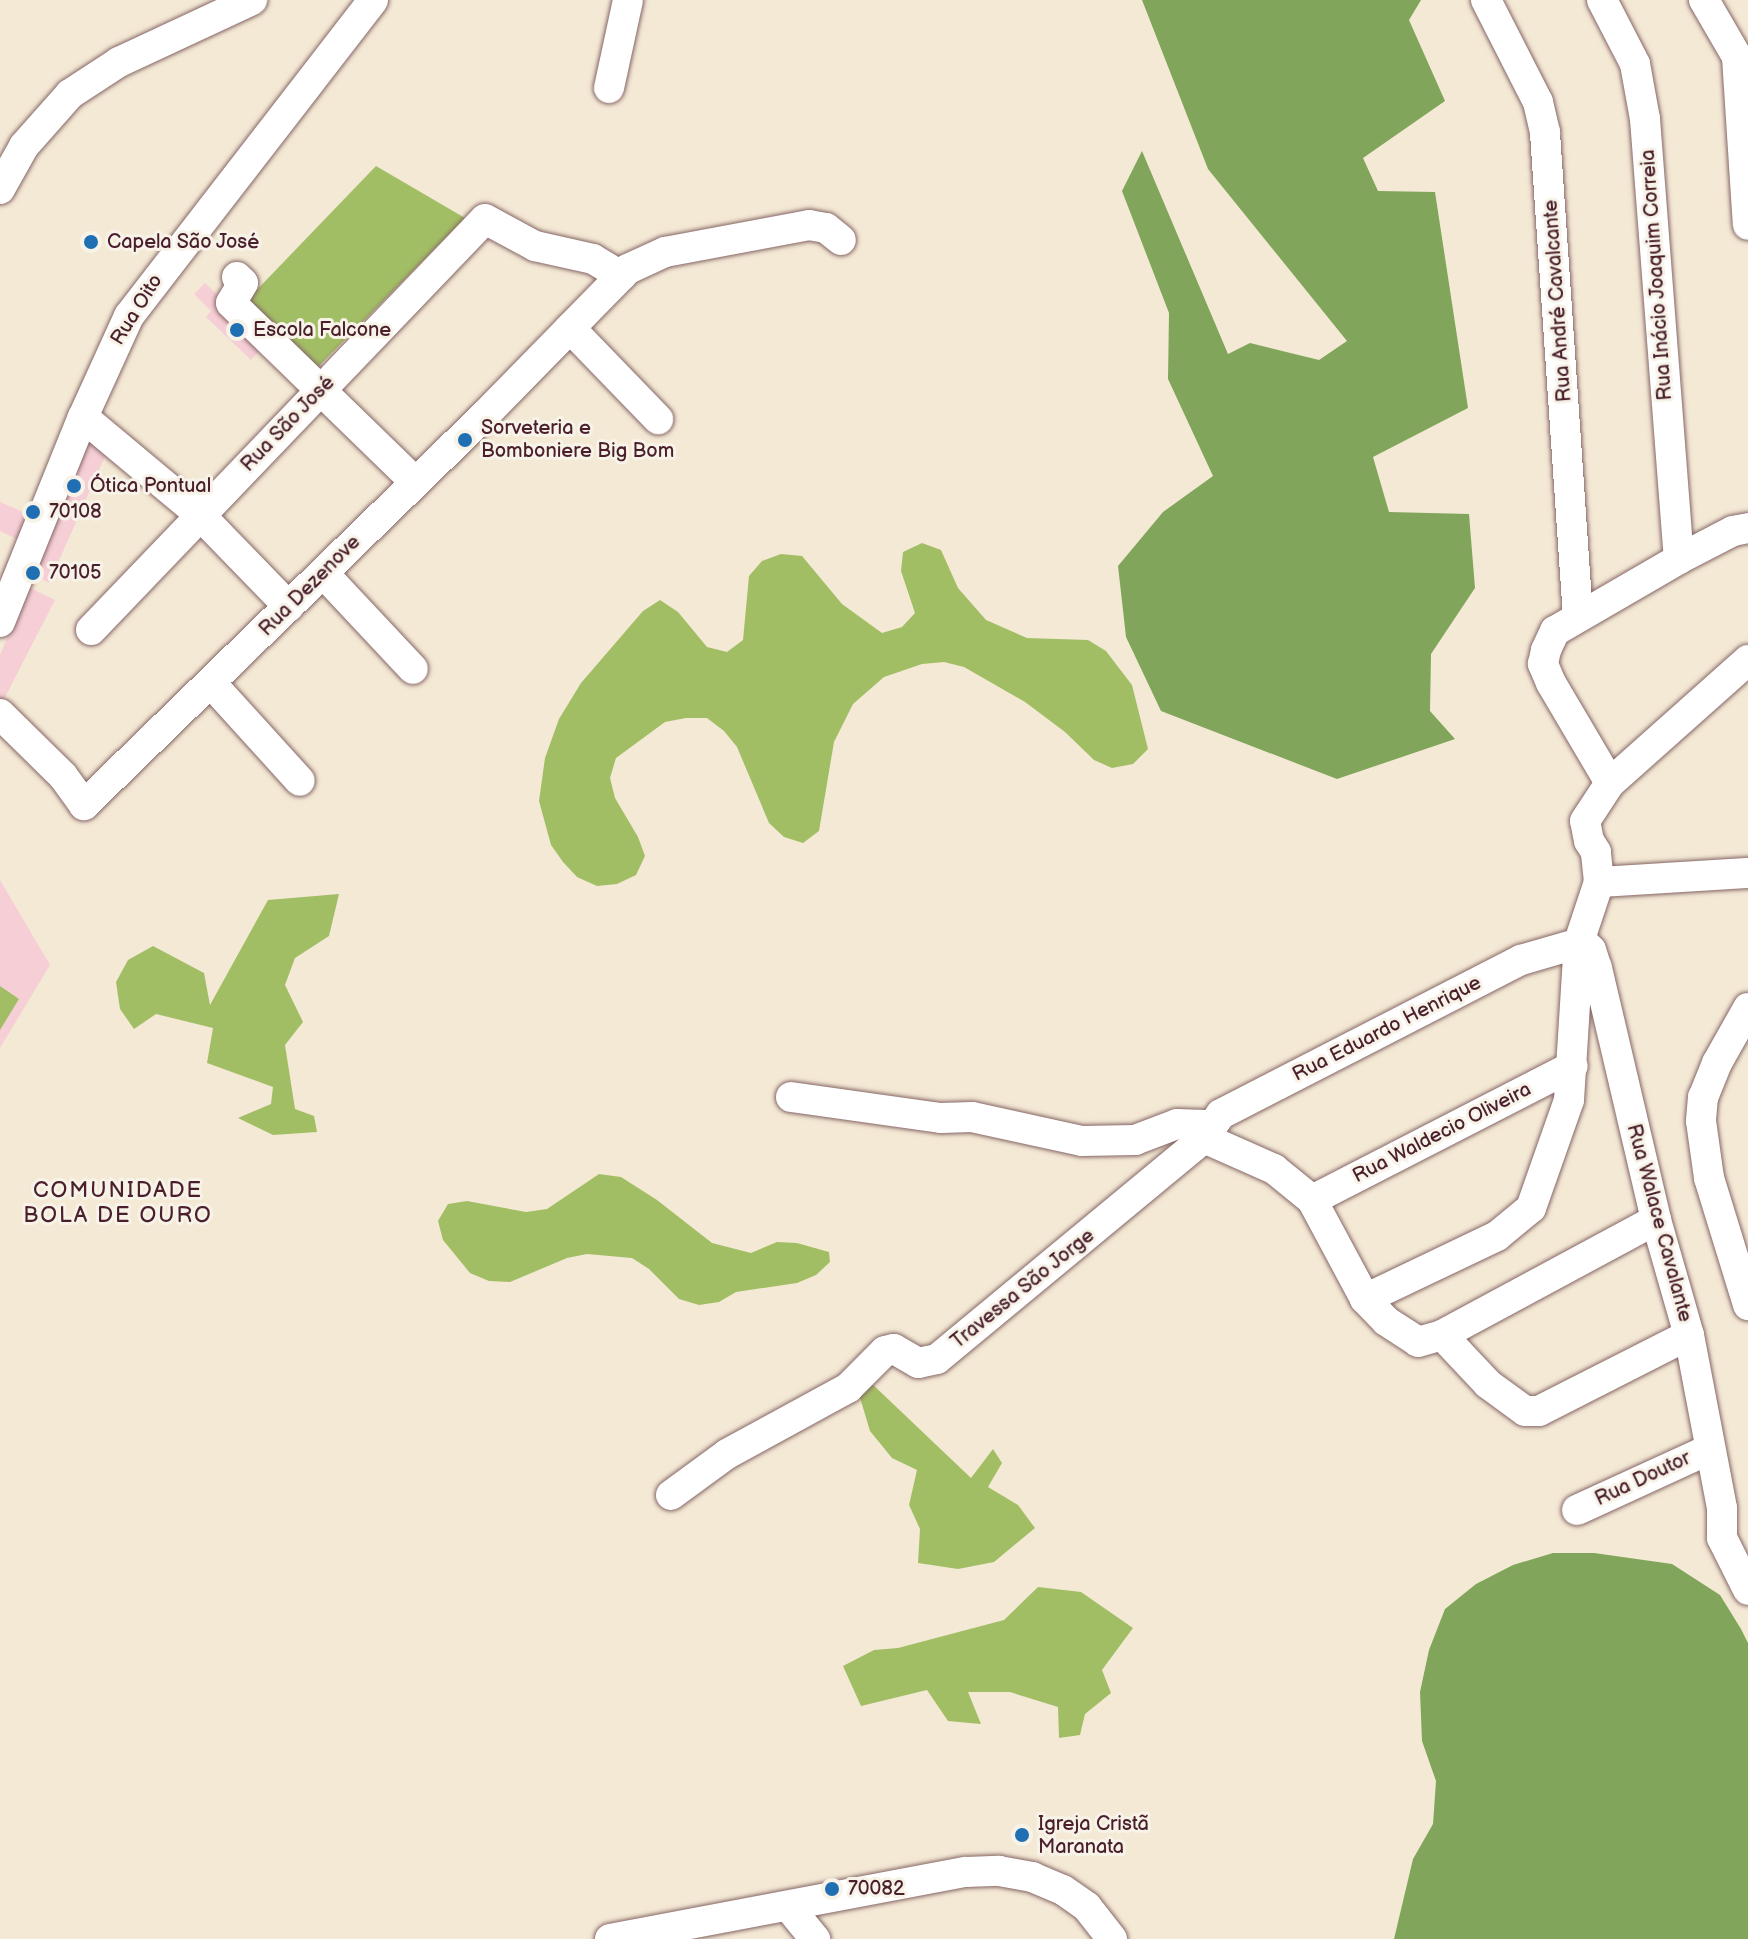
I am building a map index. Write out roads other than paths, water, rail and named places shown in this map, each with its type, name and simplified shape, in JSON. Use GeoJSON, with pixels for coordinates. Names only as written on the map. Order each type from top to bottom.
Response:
{"type":"FeatureCollection","features":[{"type":"Feature","properties":{"kind":"street"},"geometry":{"type":"LineString","coordinates":[[0,189],[24,146],[70,94],[119,62],[252,0]]}},
{"type":"Feature","properties":{"kind":"street","name":"Rua Oito"},"geometry":{"type":"LineString","coordinates":[[0,622],[83,417],[129,316],[149,286],[373,0]]}},
{"type":"Feature","properties":{"kind":"street"},"geometry":{"type":"LineString","coordinates":[[609,88],[628,0]]}},
{"type":"Feature","properties":{"kind":"street","name":"Rua Inácio Joaquim Correia"},"geometry":{"type":"LineString","coordinates":[[1602,0],[1635,64],[1645,119],[1679,559]]}},
{"type":"Feature","properties":{"kind":"street"},"geometry":{"type":"LineString","coordinates":[[1704,0],[1743,54],[1748,225]]}},
{"type":"Feature","properties":{"kind":"street","name":"Rua André Cavalcante"},"geometry":{"type":"LineString","coordinates":[[1497,4],[1538,102],[1545,133],[1578,615]]}},
{"type":"Feature","properties":{"kind":"street","name":"Rua São José"},"geometry":{"type":"LineString","coordinates":[[91,630],[485,219],[535,246],[593,259],[621,276]]}},
{"type":"Feature","properties":{"kind":"street","name":"Rua Dezenove"},"geometry":{"type":"LineString","coordinates":[[0,714],[63,776],[84,805],[162,726],[324,574],[414,481],[483,417],[621,276],[638,263],[665,252],[809,225],[826,228],[841,240]]}},
{"type":"Feature","properties":{"kind":"street"},"geometry":{"type":"LineString","coordinates":[[237,277],[243,283],[231,303],[414,481]]}},
{"type":"Feature","properties":{"kind":"street"},"geometry":{"type":"LineString","coordinates":[[570,328],[658,419]]}},
{"type":"Feature","properties":{"kind":"street"},"geometry":{"type":"LineString","coordinates":[[83,417],[199,514],[289,607]]}},
{"type":"Feature","properties":{"kind":"street"},"geometry":{"type":"LineString","coordinates":[[1610,783],[1543,664],[1555,631],[1679,559],[1733,531],[1748,528]]}},
{"type":"Feature","properties":{"kind":"street"},"geometry":{"type":"LineString","coordinates":[[324,574],[413,669]]}},
{"type":"Feature","properties":{"kind":"street"},"geometry":{"type":"LineString","coordinates":[[1365,1299],[1497,1236],[1522,1218],[1540,1188],[1569,1100],[1581,942],[1599,882],[1596,852],[1589,841],[1585,821],[1610,783],[1748,660]]}},
{"type":"Feature","properties":{"kind":"street"},"geometry":{"type":"LineString","coordinates":[[211,683],[300,781]]}},
{"type":"Feature","properties":{"kind":"street"},"geometry":{"type":"LineString","coordinates":[[1599,882],[1748,873]]}},
{"type":"Feature","properties":{"kind":"street","name":"Rua Eduardo Henrique"},"geometry":{"type":"LineString","coordinates":[[1208,1132],[1221,1114],[1521,960],[1581,942]]}},
{"type":"Feature","properties":{"kind":"street","name":"Rua Walace Cavalante"},"geometry":{"type":"LineString","coordinates":[[1581,942],[1591,950],[1597,968],[1656,1220],[1689,1335],[1710,1449],[1735,1508],[1725,1548],[1748,1590]]}},
{"type":"Feature","properties":{"kind":"street"},"geometry":{"type":"LineString","coordinates":[[1748,1008],[1717,1063],[1703,1097],[1701,1121],[1709,1178],[1748,1305]]}},
{"type":"Feature","properties":{"kind":"street","name":"Rua Waldecio Oliveira"},"geometry":{"type":"LineString","coordinates":[[1312,1200],[1573,1066]]}},
{"type":"Feature","properties":{"kind":"street"},"geometry":{"type":"LineString","coordinates":[[791,1097],[941,1118],[972,1117],[1082,1141],[1123,1141],[1177,1124],[1208,1132],[1274,1169],[1312,1200],[1365,1299],[1386,1321],[1418,1342],[1442,1335],[1656,1220]]}},
{"type":"Feature","properties":{"kind":"street","name":"Travessa São Jorge"},"geometry":{"type":"LineString","coordinates":[[671,1495],[727,1454],[848,1388],[885,1351],[894,1349],[918,1363],[937,1359],[1208,1132]]}},
{"type":"Feature","properties":{"kind":"street"},"geometry":{"type":"LineString","coordinates":[[1442,1335],[1488,1384],[1525,1411],[1539,1411],[1689,1335]]}},
{"type":"Feature","properties":{"kind":"street","name":"Rua Doutor"},"geometry":{"type":"LineString","coordinates":[[1577,1510],[1710,1449]]}},
{"type":"Feature","properties":{"kind":"street"},"geometry":{"type":"LineString","coordinates":[[610,1939],[966,1872],[999,1871],[1032,1877],[1063,1890],[1087,1907],[1112,1939]]}},
{"type":"Feature","properties":{"kind":"street"},"geometry":{"type":"LineString","coordinates":[[788,1906],[815,1939]]}},
{"type":"Feature","properties":{"kind":"place","name":"Capela São José"},"geometry":{"type":"Point","coordinates":[91,242]}},
{"type":"Feature","properties":{"kind":"place","name":"Escola Falcone"},"geometry":{"type":"Point","coordinates":[237,330]}},
{"type":"Feature","properties":{"kind":"place","name":"Sorveteria e Bomboniere Big Bom"},"geometry":{"type":"Point","coordinates":[465,440]}},
{"type":"Feature","properties":{"kind":"place","name":"Ótica Pontual"},"geometry":{"type":"Point","coordinates":[74,486]}},
{"type":"Feature","properties":{"kind":"place","name":"70108"},"geometry":{"type":"Point","coordinates":[33,512]}},
{"type":"Feature","properties":{"kind":"place","name":"70105"},"geometry":{"type":"Point","coordinates":[33,573]}},
{"type":"Feature","properties":{"kind":"place","name":"Igreja Cristã Maranata"},"geometry":{"type":"Point","coordinates":[1022,1835]}},
{"type":"Feature","properties":{"kind":"place","name":"70082"},"geometry":{"type":"Point","coordinates":[832,1889]}},
{"type":"Feature","properties":{"kind":"district","name":"COMUNIDADE BOLA DE OURO"},"geometry":{"type":"Point","coordinates":[118,1202]}}]}
